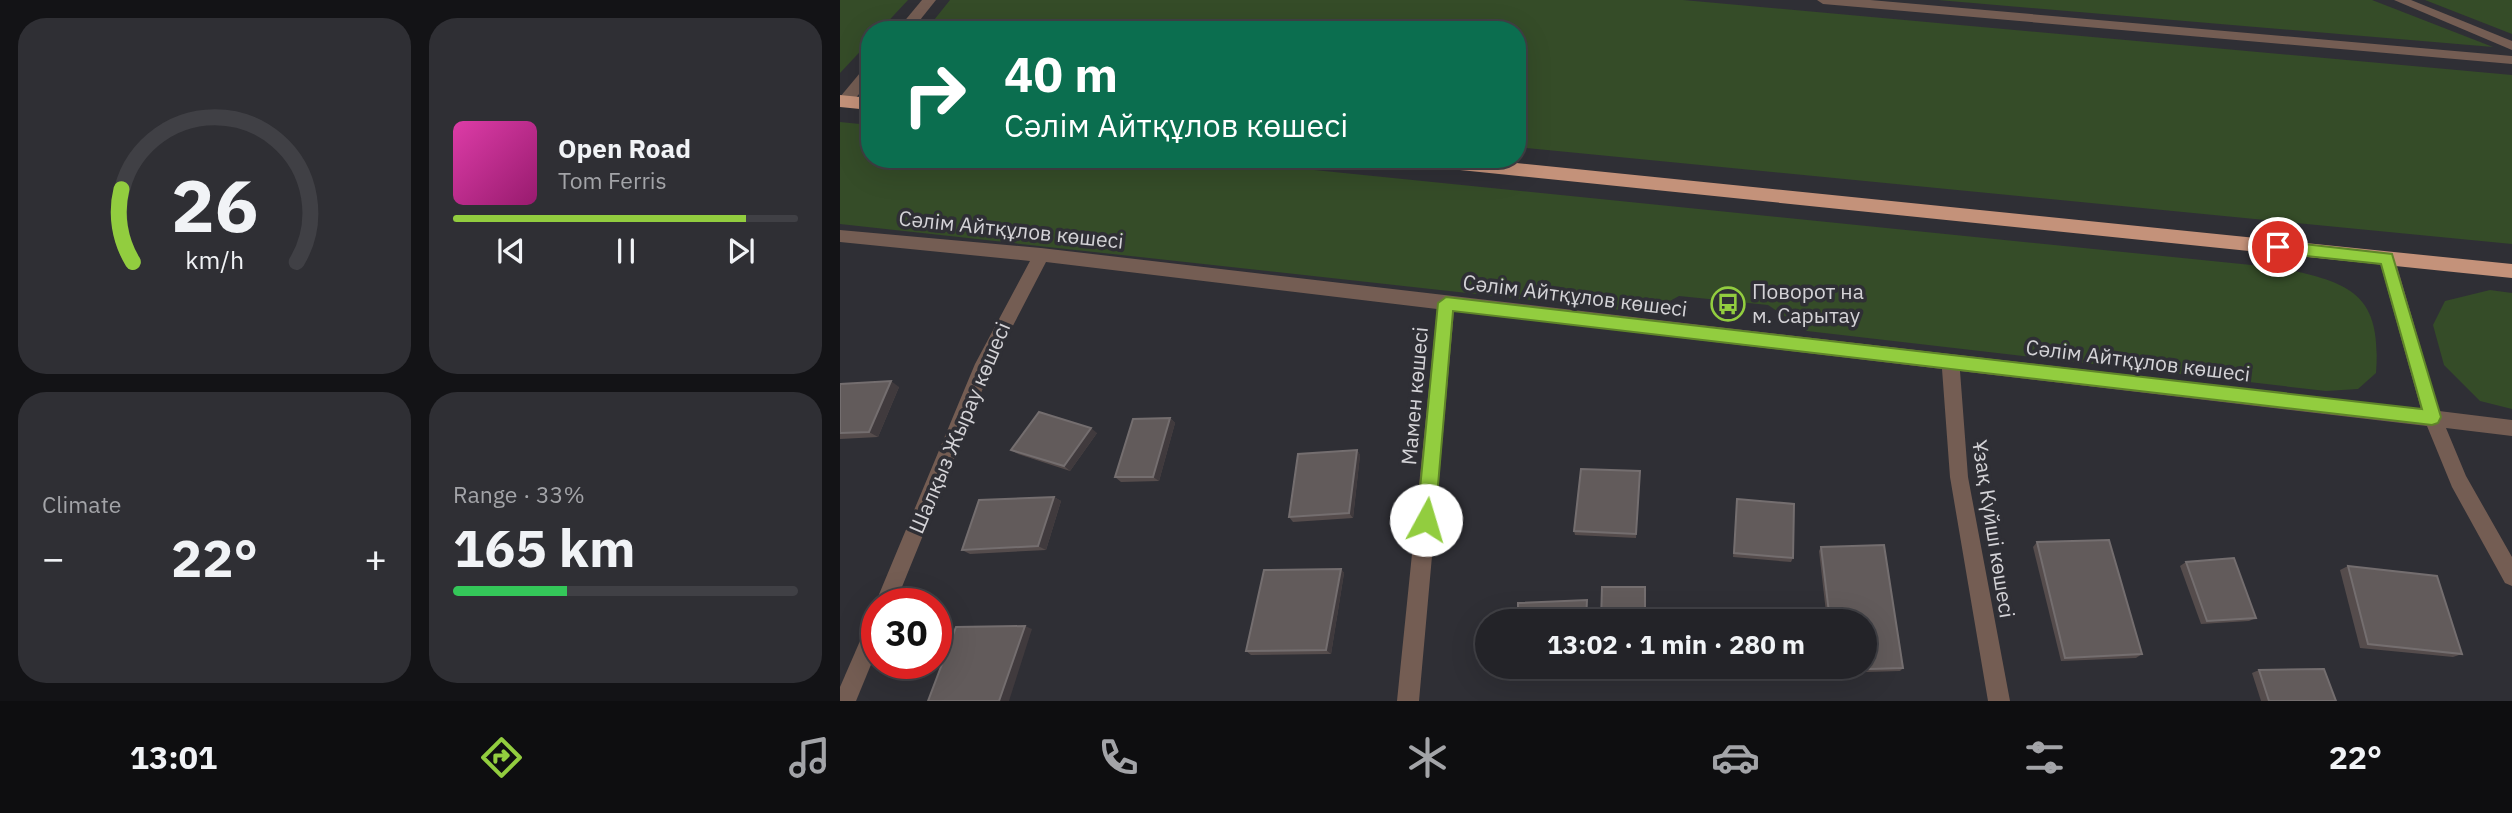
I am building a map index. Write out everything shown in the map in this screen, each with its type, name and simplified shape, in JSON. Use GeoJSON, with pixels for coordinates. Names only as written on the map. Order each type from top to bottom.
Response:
{"type":"FeatureCollection","features":[{"type":"Feature","properties":{"kind":"highway"},"geometry":{"type":"LineString","coordinates":[[842,101],[861,103]]}},
{"type":"Feature","properties":{"kind":"highway"},"geometry":{"type":"LineString","coordinates":[[1500,168],[2512,271]]}},
{"type":"Feature","properties":{"kind":"street"},"geometry":{"type":"LineString","coordinates":[[912,21],[929,0]]}},
{"type":"Feature","properties":{"kind":"street"},"geometry":{"type":"LineString","coordinates":[[842,101],[861,81]]}},
{"type":"Feature","properties":{"kind":"street","name":"Сәлім Айтқұлов көшесі"},"geometry":{"type":"LineString","coordinates":[[840,236],[1041,255],[2512,428]]}},
{"type":"Feature","properties":{"kind":"street","name":"Шалқыз Жырау көшесі"},"geometry":{"type":"LineString","coordinates":[[892,588],[984,364],[1041,255]]}},
{"type":"Feature","properties":{"kind":"street"},"geometry":{"type":"LineString","coordinates":[[2387,258],[2432,417],[2459,481],[2512,576]]}},
{"type":"Feature","properties":{"kind":"street","name":"Мамен көшесі"},"geometry":{"type":"LineString","coordinates":[[1408,701],[1446,303]]}},
{"type":"Feature","properties":{"kind":"street","name":"Ұзақ Күйші көшесі"},"geometry":{"type":"LineString","coordinates":[[1950,362],[1959,477],[1998,701]]}},
{"type":"Feature","properties":{"kind":"street"},"geometry":{"type":"LineString","coordinates":[[845,701],[861,663]]}},
{"type":"Feature","properties":{"kind":"lane"},"geometry":{"type":"LineString","coordinates":[[1823,0],[2512,60]]}},
{"type":"Feature","properties":{"kind":"lane"},"geometry":{"type":"LineString","coordinates":[[2400,0],[2512,46]]}},
{"type":"Feature","properties":{"kind":"green space"},"geometry":{"type":"Polygon","coordinates":[[[840,0],[908,0],[888,21],[861,21],[861,51],[840,73],[840,0]]]}},
{"type":"Feature","properties":{"kind":"green space"},"geometry":{"type":"Polygon","coordinates":[[[950,0],[1683,0],[2512,75],[2512,244],[1526,148],[1526,21],[933,21],[950,0]]]}},
{"type":"Feature","properties":{"kind":"green space"},"geometry":{"type":"Polygon","coordinates":[[[1938,0],[2372,0],[2493,47],[1938,0]]]}},
{"type":"Feature","properties":{"kind":"green space"},"geometry":{"type":"Polygon","coordinates":[[[2425,0],[2512,0],[2512,34],[2425,0]]]}},
{"type":"Feature","properties":{"kind":"green space"},"geometry":{"type":"Polygon","coordinates":[[[840,122],[861,124],[861,168],[1296,168],[2281,268],[2326,279],[2357,296],[2367,309],[2373,325],[2376,373],[2358,389],[2326,391],[1807,331],[1768,305],[1679,296],[1648,313],[840,224],[840,122]]]}},
{"type":"Feature","properties":{"kind":"green space"},"geometry":{"type":"Polygon","coordinates":[[[2490,290],[2512,293],[2512,409],[2480,401],[2444,365],[2433,325],[2445,301],[2490,290]]]}},
{"type":"Feature","properties":{"kind":"building"},"geometry":{"type":"Polygon","coordinates":[[[891,381],[869,432],[840,433],[840,384],[891,381]]]}},
{"type":"Feature","properties":{"kind":"building"},"geometry":{"type":"Polygon","coordinates":[[[1039,412],[1091,428],[1064,466],[1011,450],[1039,412]]]}},
{"type":"Feature","properties":{"kind":"building"},"geometry":{"type":"Polygon","coordinates":[[[1170,418],[1153,477],[1115,477],[1133,419],[1170,418]]]}},
{"type":"Feature","properties":{"kind":"building"},"geometry":{"type":"Polygon","coordinates":[[[1357,450],[1349,513],[1289,517],[1298,454],[1357,450]]]}},
{"type":"Feature","properties":{"kind":"building"},"geometry":{"type":"Polygon","coordinates":[[[1581,469],[1640,471],[1636,534],[1574,531],[1581,469]]]}},
{"type":"Feature","properties":{"kind":"building"},"geometry":{"type":"Polygon","coordinates":[[[1054,497],[1038,546],[962,550],[979,500],[1054,497]]]}},
{"type":"Feature","properties":{"kind":"building"},"geometry":{"type":"Polygon","coordinates":[[[1737,499],[1794,504],[1793,558],[1734,553],[1737,499]]]}},
{"type":"Feature","properties":{"kind":"building"},"geometry":{"type":"Polygon","coordinates":[[[2109,540],[2142,654],[2065,658],[2037,542],[2109,540]]]}},
{"type":"Feature","properties":{"kind":"building"},"geometry":{"type":"Polygon","coordinates":[[[1884,545],[1903,668],[1877,669],[1877,609],[1829,609],[1821,547],[1884,545]]]}},
{"type":"Feature","properties":{"kind":"building"},"geometry":{"type":"Polygon","coordinates":[[[2234,558],[2256,618],[2207,621],[2186,562],[2234,558]]]}},
{"type":"Feature","properties":{"kind":"building"},"geometry":{"type":"Polygon","coordinates":[[[2348,566],[2437,576],[2462,654],[2368,644],[2348,566]]]}},
{"type":"Feature","properties":{"kind":"building"},"geometry":{"type":"Polygon","coordinates":[[[1341,569],[1326,650],[1246,651],[1264,570],[1341,569]]]}},
{"type":"Feature","properties":{"kind":"building"},"geometry":{"type":"Polygon","coordinates":[[[1602,587],[1645,587],[1645,609],[1601,609],[1602,587]]]}},
{"type":"Feature","properties":{"kind":"building"},"geometry":{"type":"Polygon","coordinates":[[[1587,600],[1587,609],[1518,609],[1518,603],[1587,600]]]}},
{"type":"Feature","properties":{"kind":"building"},"geometry":{"type":"Polygon","coordinates":[[[1025,626],[999,701],[928,701],[936,679],[952,679],[952,638],[956,627],[1025,626]]]}},
{"type":"Feature","properties":{"kind":"building"},"geometry":{"type":"Polygon","coordinates":[[[2324,669],[2336,701],[2269,701],[2259,670],[2324,669]]]}},
{"type":"Feature","properties":{"kind":"place","name":"Поворот на м. Сарытау"},"geometry":{"type":"Point","coordinates":[1728,304]}},
{"type":"Feature","properties":{"kind":"route"},"geometry":{"type":"LineString","coordinates":[[1426,520],[1446,303],[2432,417],[2387,258],[2278,247]]}}]}
